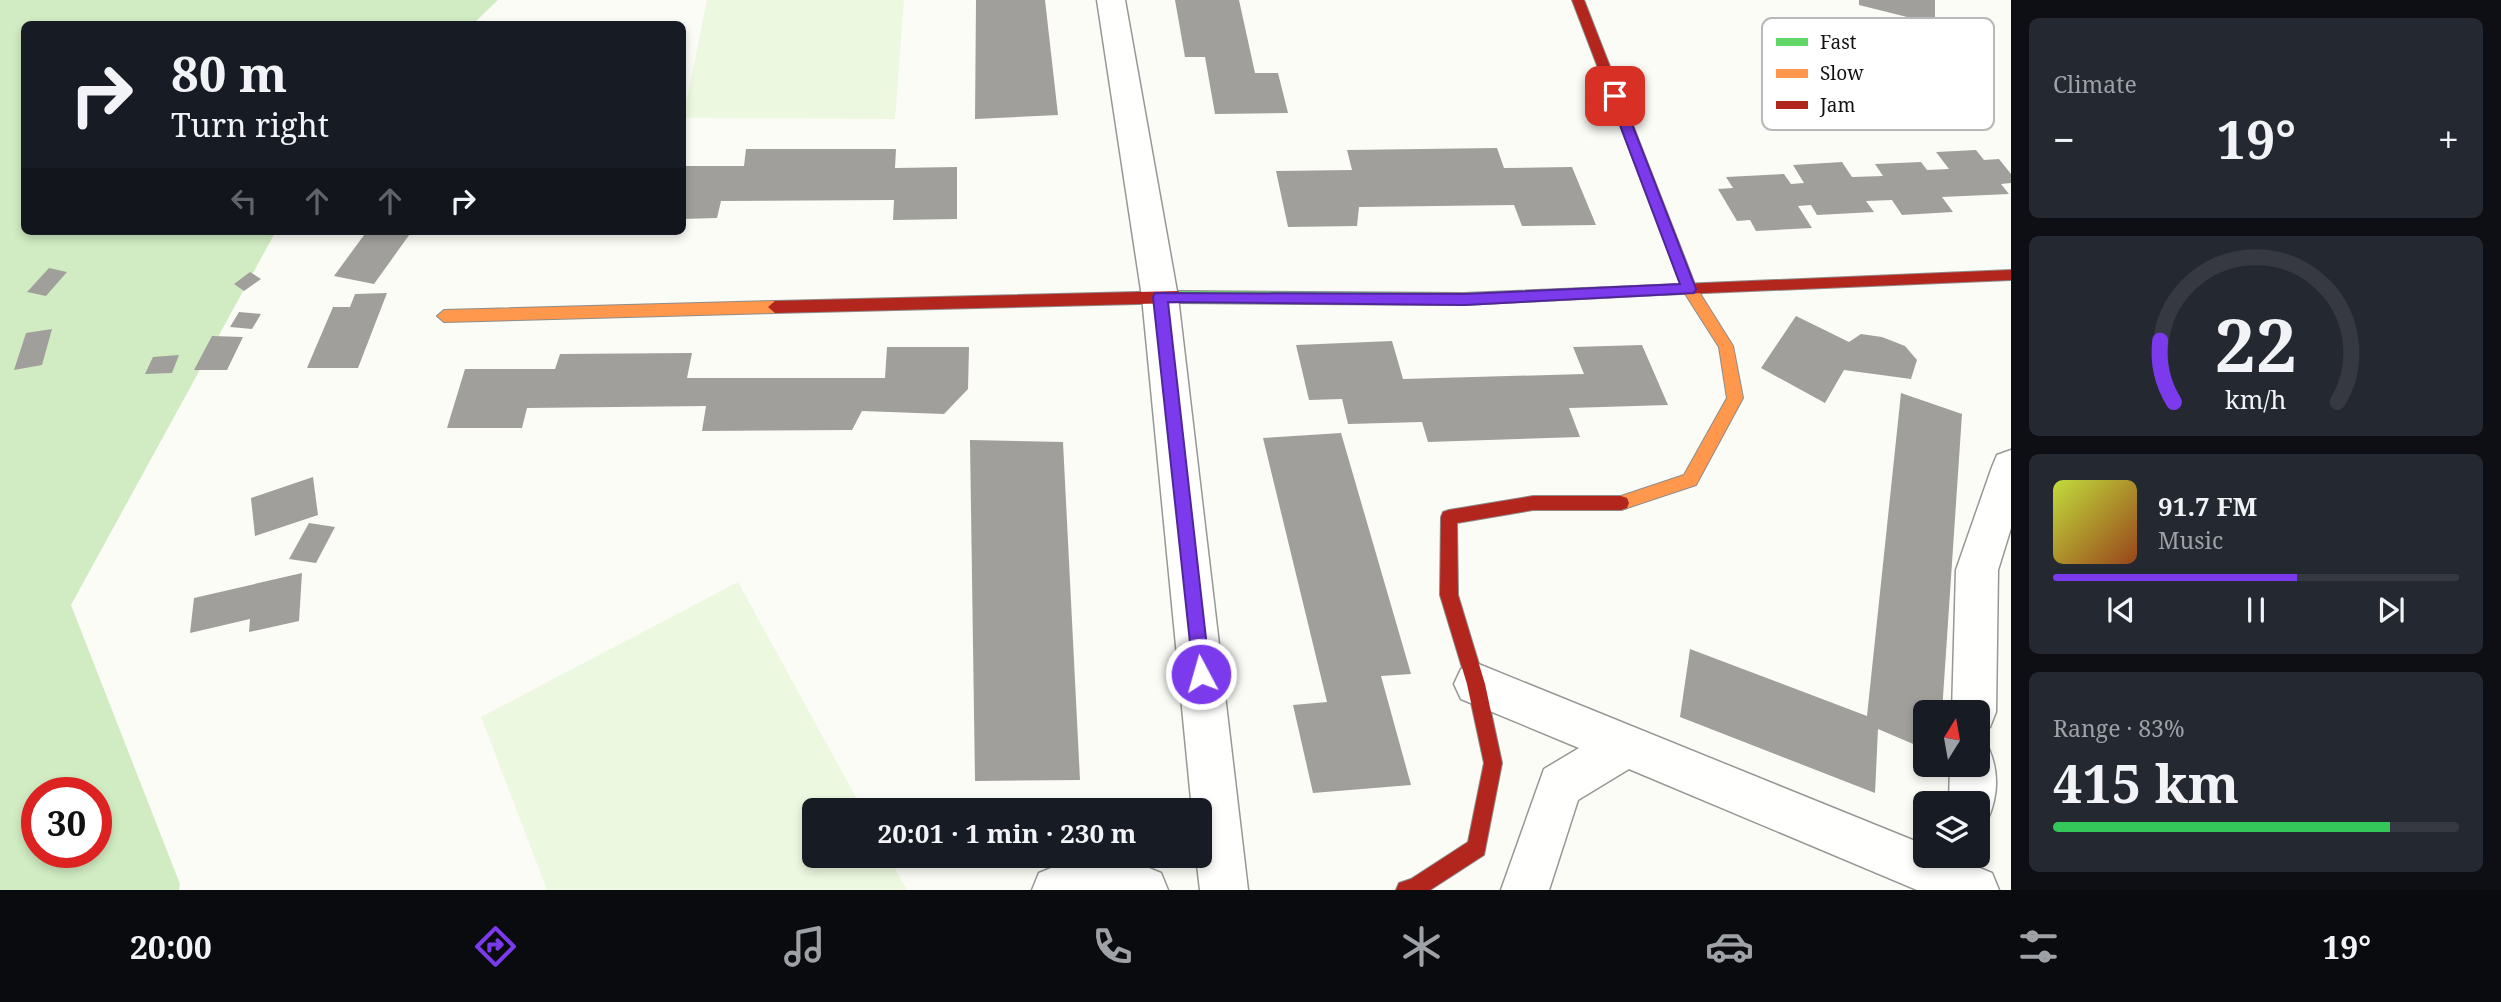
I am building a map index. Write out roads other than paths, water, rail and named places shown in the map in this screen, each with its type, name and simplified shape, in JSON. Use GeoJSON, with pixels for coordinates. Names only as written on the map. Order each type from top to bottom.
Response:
{"type":"FeatureCollection","features":[{"type":"Feature","properties":{"kind":"street"},"geometry":{"type":"LineString","coordinates":[[1111,0],[1160,297],[1224,890]]}},
{"type":"Feature","properties":{"kind":"street"},"geometry":{"type":"LineString","coordinates":[[1406,890],[1414,889],[1477,848],[1493,763],[1476,684],[1449,595],[1449,517],[1533,503],[1622,503],[1690,481],[1735,398],[1726,346],[1689,289],[1578,0]]}},
{"type":"Feature","properties":{"kind":"street"},"geometry":{"type":"LineString","coordinates":[[444,316],[1160,297],[1464,299],[2011,275]]}},
{"type":"Feature","properties":{"kind":"street"},"geometry":{"type":"LineString","coordinates":[[1974,700],[1977,570],[2010,471]]}},
{"type":"Feature","properties":{"kind":"street"},"geometry":{"type":"LineString","coordinates":[[1476,684],[1626,746],[1972,881]]}},
{"type":"Feature","properties":{"kind":"street"},"geometry":{"type":"LineString","coordinates":[[1525,890],[1560,785],[1626,746]]}},
{"type":"Feature","properties":{"kind":"street"},"geometry":{"type":"LineString","coordinates":[[1056,890],[1106,882],[1144,890]]}}]}
